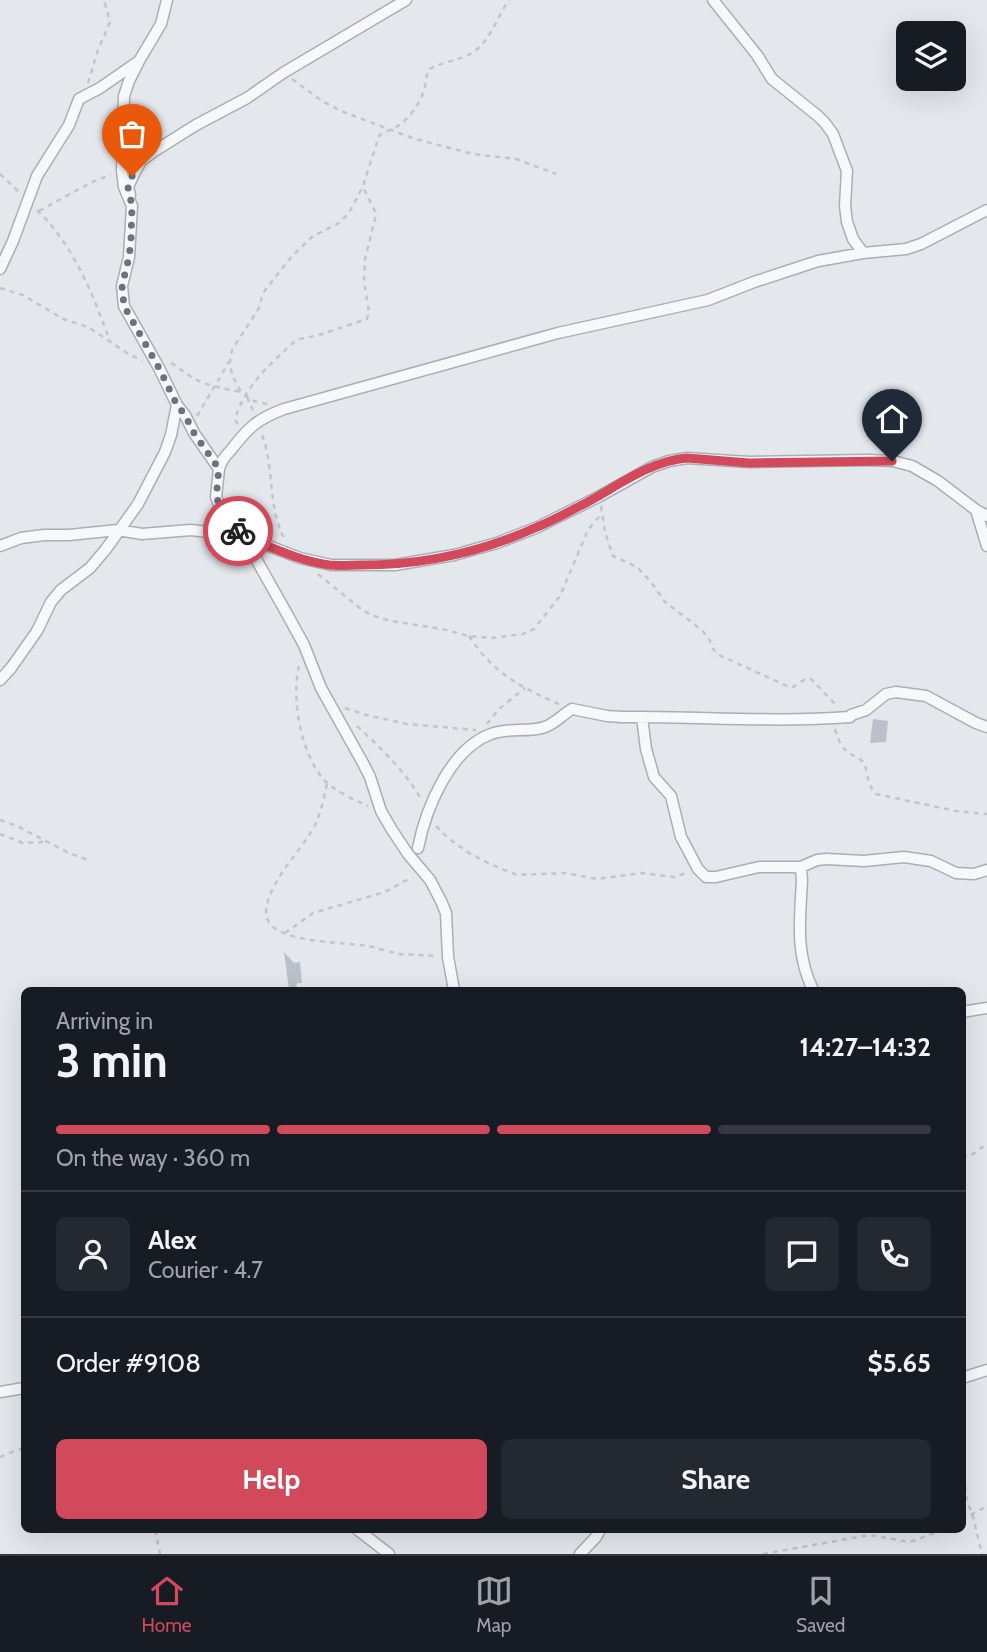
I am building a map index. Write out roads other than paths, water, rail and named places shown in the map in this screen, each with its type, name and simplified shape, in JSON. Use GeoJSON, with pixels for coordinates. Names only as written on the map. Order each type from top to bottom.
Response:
{"type":"FeatureCollection","features":[{"type":"Feature","properties":{"kind":"street"},"geometry":{"type":"LineString","coordinates":[[132,206],[121,171],[124,96],[139,61],[161,24],[167,0]]}},
{"type":"Feature","properties":{"kind":"street"},"geometry":{"type":"LineString","coordinates":[[121,171],[123,166],[141,161],[196,125],[247,98],[283,73],[406,0]]}},
{"type":"Feature","properties":{"kind":"street"},"geometry":{"type":"LineString","coordinates":[[713,0],[757,55],[772,79],[825,123],[833,134],[847,172],[847,222],[853,239],[863,253]]}},
{"type":"Feature","properties":{"kind":"street"},"geometry":{"type":"LineString","coordinates":[[0,269],[37,176],[69,125],[79,99],[139,61]]}},
{"type":"Feature","properties":{"kind":"street"},"geometry":{"type":"LineString","coordinates":[[141,161],[128,187],[132,206],[129,257],[122,286],[124,306],[177,405],[219,469]]}},
{"type":"Feature","properties":{"kind":"street"},"geometry":{"type":"LineString","coordinates":[[453,987],[448,957],[446,913],[436,890],[391,830],[381,811],[370,777],[321,688],[304,645],[243,536],[223,514],[216,496],[222,460],[244,432],[265,417],[284,409],[558,333],[708,300],[799,266],[863,253],[914,247],[987,210]]}},
{"type":"Feature","properties":{"kind":"street"},"geometry":{"type":"LineString","coordinates":[[0,680],[37,631],[51,602],[61,590],[90,568],[138,504],[165,452],[177,405]]}},
{"type":"Feature","properties":{"kind":"street"},"geometry":{"type":"LineString","coordinates":[[0,546],[21,538],[118,530],[142,534],[191,530],[243,536],[320,563],[395,565],[454,555],[497,543],[538,527],[645,470],[677,458],[749,463],[880,460],[912,466],[982,513],[987,546]]}},
{"type":"Feature","properties":{"kind":"street"},"geometry":{"type":"LineString","coordinates":[[418,848],[427,810],[452,766],[465,751],[491,734],[544,727],[572,709],[607,716],[831,719],[850,717],[866,710],[886,694],[896,692],[926,696],[987,727]]}},
{"type":"Feature","properties":{"kind":"street"},"geometry":{"type":"LineString","coordinates":[[642,717],[646,749],[654,776],[671,796],[681,837],[698,869],[706,877],[759,866],[802,867],[826,859],[912,857],[931,861],[956,873],[974,874],[987,870]]}},
{"type":"Feature","properties":{"kind":"street"},"geometry":{"type":"LineString","coordinates":[[802,867],[799,946],[812,987]]}},
{"type":"Feature","properties":{"kind":"street"},"geometry":{"type":"LineString","coordinates":[[966,1011],[987,1008]]}},
{"type":"Feature","properties":{"kind":"street"},"geometry":{"type":"LineString","coordinates":[[966,1377],[987,1370]]}},
{"type":"Feature","properties":{"kind":"street"},"geometry":{"type":"LineString","coordinates":[[0,1392],[21,1388]]}},
{"type":"Feature","properties":{"kind":"street"},"geometry":{"type":"LineString","coordinates":[[362,1533],[388,1554]]}},
{"type":"Feature","properties":{"kind":"street"},"geometry":{"type":"LineString","coordinates":[[580,1554],[598,1533]]}}]}
